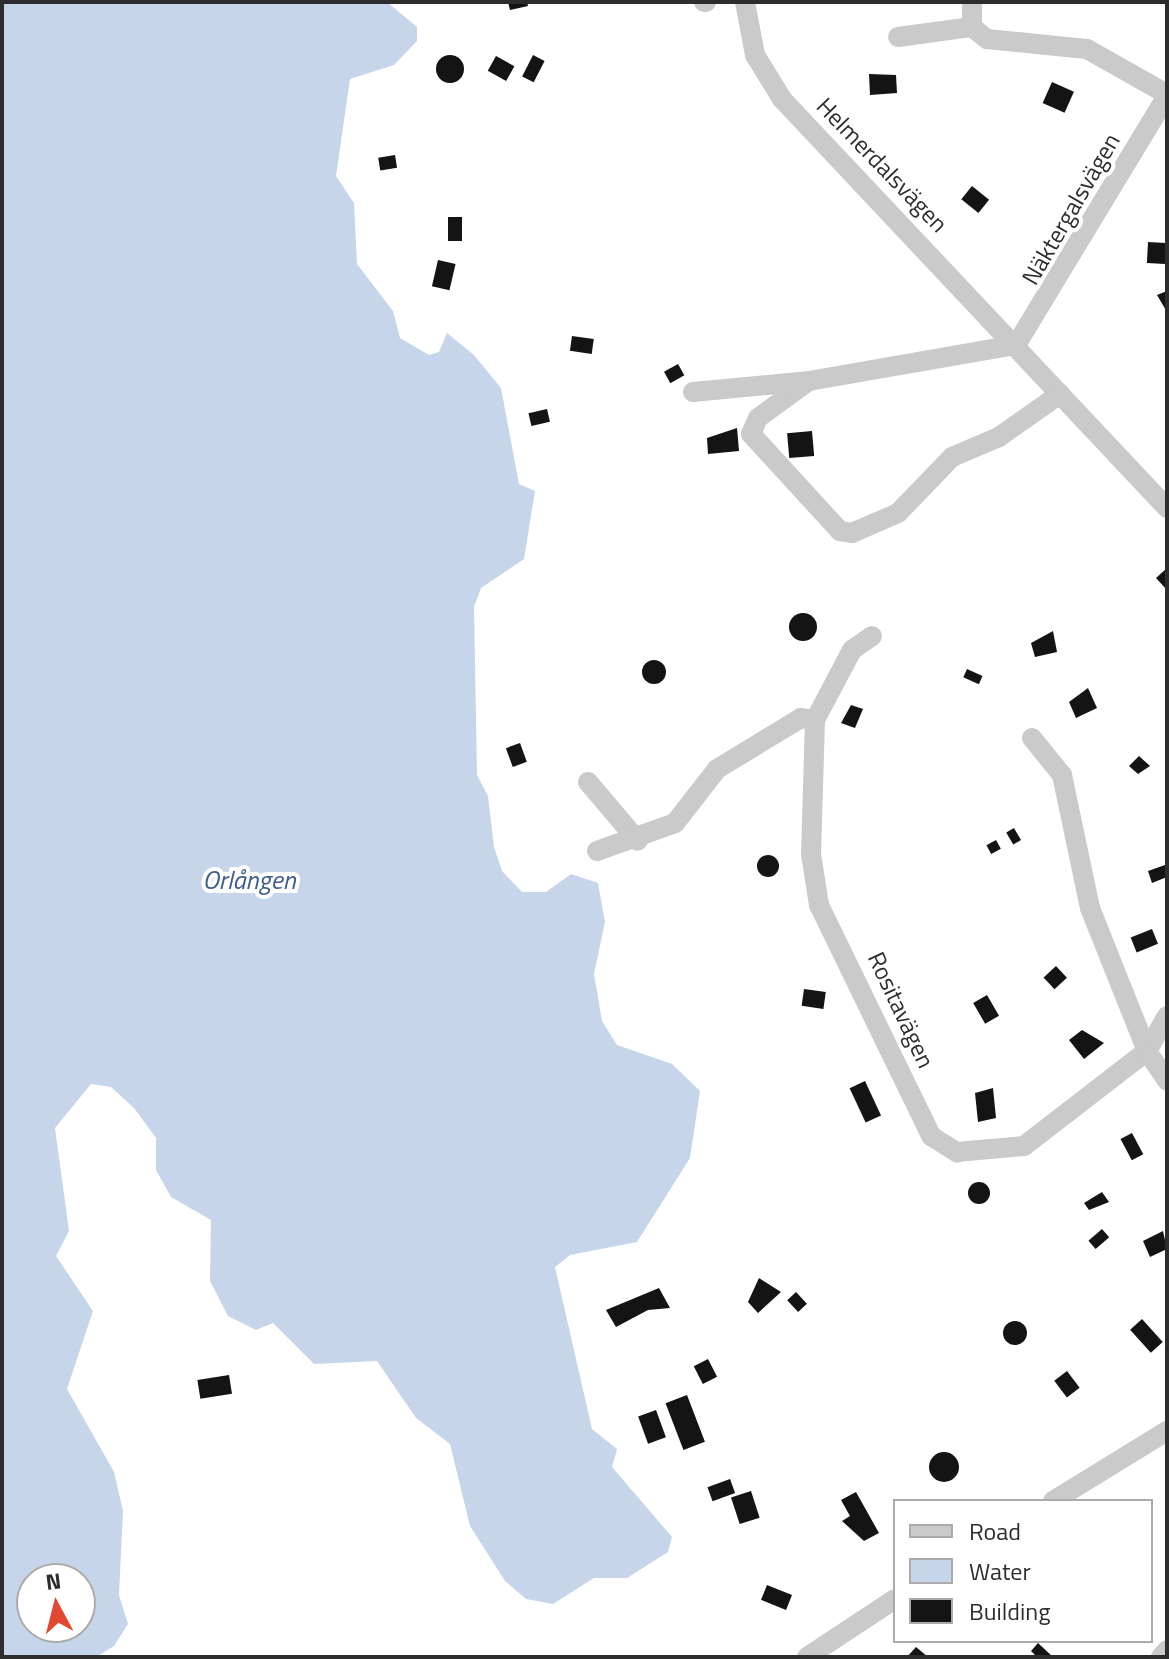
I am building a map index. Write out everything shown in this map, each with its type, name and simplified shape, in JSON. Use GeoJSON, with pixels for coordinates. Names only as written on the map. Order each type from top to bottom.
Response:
{"type":"FeatureCollection","features":[{"type":"Feature","properties":{"kind":"street","name":"Helmerdalsvägen"},"geometry":{"type":"LineString","coordinates":[[745,2],[755,55],[782,99],[1167,508]]}},
{"type":"Feature","properties":{"kind":"street"},"geometry":{"type":"LineString","coordinates":[[972,2],[972,27]]}},
{"type":"Feature","properties":{"kind":"street"},"geometry":{"type":"LineString","coordinates":[[898,37],[972,27],[997,43],[1087,49],[1167,95]]}},
{"type":"Feature","properties":{"kind":"street","name":"Näktergalsvägen"},"geometry":{"type":"LineString","coordinates":[[1016,345],[1167,95]]}},
{"type":"Feature","properties":{"kind":"street"},"geometry":{"type":"LineString","coordinates":[[693,392],[809,381],[1016,345]]}},
{"type":"Feature","properties":{"kind":"street"},"geometry":{"type":"LineString","coordinates":[[809,381],[758,418],[751,434],[840,531],[852,533],[898,513],[945,463],[999,437],[1060,394]]}},
{"type":"Feature","properties":{"kind":"street","name":"Rositavägen"},"geometry":{"type":"LineString","coordinates":[[872,636],[852,650],[815,720],[811,854],[819,905],[941,1146],[957,1152],[1024,1146],[1147,1051],[1167,1016]]}},
{"type":"Feature","properties":{"kind":"street"},"geometry":{"type":"LineString","coordinates":[[597,851],[638,841],[675,823],[717,769],[801,718],[815,720]]}},
{"type":"Feature","properties":{"kind":"street"},"geometry":{"type":"LineString","coordinates":[[1032,738],[1062,775],[1090,908],[1147,1051],[1167,1081]]}},
{"type":"Feature","properties":{"kind":"street"},"geometry":{"type":"LineString","coordinates":[[588,782],[638,841]]}},
{"type":"Feature","properties":{"kind":"street"},"geometry":{"type":"LineString","coordinates":[[1056,1499],[1167,1431]]}},
{"type":"Feature","properties":{"kind":"street"},"geometry":{"type":"LineString","coordinates":[[807,1657],[893,1600]]}},
{"type":"Feature","properties":{"kind":"street"},"geometry":{"type":"LineString","coordinates":[[1161,1657],[1167,1650]]}},
{"type":"Feature","properties":{"kind":"water","name":"Orlången"},"geometry":{"type":"Polygon","coordinates":[[[2,2],[387,2],[417,27],[417,41],[394,65],[350,79],[336,176],[354,203],[357,264],[393,311],[400,338],[429,355],[439,352],[447,333],[474,355],[501,388],[519,484],[535,491],[524,559],[481,588],[474,607],[477,775],[488,796],[494,847],[502,871],[522,892],[546,892],[571,874],[598,883],[605,922],[594,974],[602,1021],[617,1045],[672,1064],[700,1091],[690,1158],[637,1242],[570,1255],[555,1267],[592,1429],[617,1449],[612,1467],[672,1537],[668,1552],[627,1578],[594,1578],[553,1604],[526,1599],[505,1581],[470,1526],[450,1444],[416,1418],[377,1361],[314,1364],[273,1323],[256,1330],[228,1316],[210,1281],[211,1220],[171,1197],[156,1170],[156,1138],[134,1108],[111,1087],[91,1084],[55,1128],[69,1231],[56,1256],[93,1311],[67,1389],[114,1472],[123,1511],[119,1595],[128,1624],[114,1646],[96,1657],[2,1657],[2,2]]]}},
{"type":"Feature","properties":{"kind":"building"},"geometry":{"type":"Polygon","coordinates":[[[508,2],[527,2],[528,6],[510,10],[508,2]]]}},
{"type":"Feature","properties":{"kind":"building"},"geometry":{"type":"Polygon","coordinates":[[[450,55],[460,59],[464,69],[460,79],[450,83],[440,79],[436,69],[440,59],[450,55]]]}},
{"type":"Feature","properties":{"kind":"building"},"geometry":{"type":"Polygon","coordinates":[[[533,55],[545,61],[534,82],[522,76],[533,55]]]}},
{"type":"Feature","properties":{"kind":"building"},"geometry":{"type":"Polygon","coordinates":[[[496,56],[514,66],[506,81],[488,71],[496,56]]]}},
{"type":"Feature","properties":{"kind":"building"},"geometry":{"type":"Polygon","coordinates":[[[869,74],[896,75],[897,93],[870,95],[869,74]]]}},
{"type":"Feature","properties":{"kind":"building"},"geometry":{"type":"Polygon","coordinates":[[[1052,82],[1074,92],[1065,113],[1043,103],[1052,82]]]}},
{"type":"Feature","properties":{"kind":"building"},"geometry":{"type":"Polygon","coordinates":[[[395,155],[397,168],[380,170],[378,158],[395,155]]]}},
{"type":"Feature","properties":{"kind":"building"},"geometry":{"type":"Polygon","coordinates":[[[972,186],[989,200],[978,213],[961,199],[972,186]]]}},
{"type":"Feature","properties":{"kind":"building"},"geometry":{"type":"Polygon","coordinates":[[[448,217],[462,217],[462,241],[448,241],[448,217]]]}},
{"type":"Feature","properties":{"kind":"building"},"geometry":{"type":"Polygon","coordinates":[[[1148,242],[1166,243],[1165,264],[1147,263],[1148,242]]]}},
{"type":"Feature","properties":{"kind":"building"},"geometry":{"type":"Polygon","coordinates":[[[438,260],[456,264],[449,290],[432,286],[438,260]]]}},
{"type":"Feature","properties":{"kind":"building"},"geometry":{"type":"Polygon","coordinates":[[[1167,291],[1167,312],[1157,295],[1167,291]]]}},
{"type":"Feature","properties":{"kind":"building"},"geometry":{"type":"Polygon","coordinates":[[[572,336],[594,339],[592,354],[570,351],[572,336]]]}},
{"type":"Feature","properties":{"kind":"building"},"geometry":{"type":"Polygon","coordinates":[[[678,364],[684,375],[670,383],[664,372],[678,364]]]}},
{"type":"Feature","properties":{"kind":"building"},"geometry":{"type":"Polygon","coordinates":[[[547,409],[550,422],[531,426],[528,413],[547,409]]]}},
{"type":"Feature","properties":{"kind":"building"},"geometry":{"type":"Polygon","coordinates":[[[737,428],[739,451],[708,454],[707,438],[737,428]]]}},
{"type":"Feature","properties":{"kind":"building"},"geometry":{"type":"Polygon","coordinates":[[[812,431],[814,456],[789,458],[787,433],[812,431]]]}},
{"type":"Feature","properties":{"kind":"building"},"geometry":{"type":"Polygon","coordinates":[[[1167,568],[1167,590],[1156,578],[1167,568]]]}},
{"type":"Feature","properties":{"kind":"building"},"geometry":{"type":"Polygon","coordinates":[[[803,613],[813,617],[817,627],[813,637],[803,641],[793,637],[789,627],[793,617],[803,613]]]}},
{"type":"Feature","properties":{"kind":"building"},"geometry":{"type":"Polygon","coordinates":[[[1053,631],[1057,652],[1035,657],[1031,643],[1053,631]]]}},
{"type":"Feature","properties":{"kind":"building"},"geometry":{"type":"Polygon","coordinates":[[[654,660],[663,663],[666,672],[663,681],[654,684],[645,681],[642,672],[645,663],[654,660]]]}},
{"type":"Feature","properties":{"kind":"building"},"geometry":{"type":"Polygon","coordinates":[[[967,669],[983,676],[979,684],[963,677],[967,669]]]}},
{"type":"Feature","properties":{"kind":"building"},"geometry":{"type":"Polygon","coordinates":[[[1088,688],[1097,708],[1076,718],[1069,702],[1088,688]]]}},
{"type":"Feature","properties":{"kind":"building"},"geometry":{"type":"Polygon","coordinates":[[[851,705],[863,709],[855,728],[841,723],[851,705]]]}},
{"type":"Feature","properties":{"kind":"building"},"geometry":{"type":"Polygon","coordinates":[[[520,743],[527,762],[513,767],[506,748],[520,743]]]}},
{"type":"Feature","properties":{"kind":"building"},"geometry":{"type":"Polygon","coordinates":[[[1139,756],[1150,766],[1138,774],[1129,766],[1139,756]]]}},
{"type":"Feature","properties":{"kind":"building"},"geometry":{"type":"Polygon","coordinates":[[[1014,828],[1021,840],[1013,845],[1006,833],[1014,828]]]}},
{"type":"Feature","properties":{"kind":"building"},"geometry":{"type":"Polygon","coordinates":[[[996,840],[1001,849],[991,854],[986,845],[996,840]]]}},
{"type":"Feature","properties":{"kind":"building"},"geometry":{"type":"Polygon","coordinates":[[[768,855],[776,858],[779,866],[776,874],[768,877],[760,874],[757,866],[760,858],[768,855]]]}},
{"type":"Feature","properties":{"kind":"building"},"geometry":{"type":"Polygon","coordinates":[[[1165,865],[1167,877],[1152,883],[1148,871],[1165,865]]]}},
{"type":"Feature","properties":{"kind":"building"},"geometry":{"type":"Polygon","coordinates":[[[1152,929],[1158,944],[1137,952],[1131,938],[1152,929]]]}},
{"type":"Feature","properties":{"kind":"building"},"geometry":{"type":"Polygon","coordinates":[[[1056,966],[1067,978],[1054,989],[1044,978],[1056,966]]]}},
{"type":"Feature","properties":{"kind":"building"},"geometry":{"type":"Polygon","coordinates":[[[804,989],[826,992],[823,1009],[802,1006],[804,989]]]}},
{"type":"Feature","properties":{"kind":"building"},"geometry":{"type":"Polygon","coordinates":[[[987,995],[999,1016],[985,1024],[973,1003],[987,995]]]}},
{"type":"Feature","properties":{"kind":"building"},"geometry":{"type":"Polygon","coordinates":[[[1082,1030],[1104,1043],[1084,1059],[1069,1040],[1082,1030]]]}},
{"type":"Feature","properties":{"kind":"building"},"geometry":{"type":"Polygon","coordinates":[[[865,1081],[881,1115],[866,1123],[850,1088],[865,1081]]]}},
{"type":"Feature","properties":{"kind":"building"},"geometry":{"type":"Polygon","coordinates":[[[993,1088],[996,1118],[978,1122],[975,1093],[993,1088]]]}},
{"type":"Feature","properties":{"kind":"building"},"geometry":{"type":"Polygon","coordinates":[[[1132,1133],[1143,1154],[1132,1160],[1121,1139],[1132,1133]]]}},
{"type":"Feature","properties":{"kind":"building"},"geometry":{"type":"Polygon","coordinates":[[[979,1182],[987,1185],[990,1193],[987,1201],[979,1204],[971,1201],[968,1193],[971,1185],[979,1182]]]}},
{"type":"Feature","properties":{"kind":"building"},"geometry":{"type":"Polygon","coordinates":[[[1102,1192],[1109,1202],[1089,1210],[1084,1203],[1102,1192]]]}},
{"type":"Feature","properties":{"kind":"building"},"geometry":{"type":"Polygon","coordinates":[[[1102,1229],[1109,1237],[1096,1249],[1088,1241],[1102,1229]]]}},
{"type":"Feature","properties":{"kind":"building"},"geometry":{"type":"Polygon","coordinates":[[[1163,1231],[1167,1249],[1150,1257],[1143,1241],[1163,1231]]]}},
{"type":"Feature","properties":{"kind":"building"},"geometry":{"type":"Polygon","coordinates":[[[759,1278],[781,1292],[758,1313],[748,1302],[759,1278]]]}},
{"type":"Feature","properties":{"kind":"building"},"geometry":{"type":"Polygon","coordinates":[[[659,1288],[670,1308],[648,1310],[616,1327],[606,1310],[659,1288]]]}},
{"type":"Feature","properties":{"kind":"building"},"geometry":{"type":"Polygon","coordinates":[[[796,1292],[807,1304],[798,1312],[787,1300],[796,1292]]]}},
{"type":"Feature","properties":{"kind":"building"},"geometry":{"type":"Polygon","coordinates":[[[1142,1319],[1163,1342],[1151,1353],[1130,1330],[1142,1319]]]}},
{"type":"Feature","properties":{"kind":"building"},"geometry":{"type":"Polygon","coordinates":[[[1015,1321],[1023,1325],[1027,1333],[1023,1341],[1015,1345],[1007,1341],[1003,1333],[1007,1325],[1015,1321]]]}},
{"type":"Feature","properties":{"kind":"building"},"geometry":{"type":"Polygon","coordinates":[[[708,1359],[717,1377],[703,1384],[694,1366],[708,1359]]]}},
{"type":"Feature","properties":{"kind":"building"},"geometry":{"type":"Polygon","coordinates":[[[1067,1371],[1080,1388],[1067,1397],[1054,1381],[1067,1371]]]}},
{"type":"Feature","properties":{"kind":"building"},"geometry":{"type":"Polygon","coordinates":[[[229,1375],[232,1394],[200,1399],[197,1380],[229,1375]]]}},
{"type":"Feature","properties":{"kind":"building"},"geometry":{"type":"Polygon","coordinates":[[[687,1395],[705,1442],[683,1450],[666,1403],[687,1395]]]}},
{"type":"Feature","properties":{"kind":"building"},"geometry":{"type":"Polygon","coordinates":[[[656,1410],[666,1437],[648,1444],[638,1416],[656,1410]]]}},
{"type":"Feature","properties":{"kind":"building"},"geometry":{"type":"Polygon","coordinates":[[[944,1452],[955,1456],[959,1467],[955,1478],[944,1482],[933,1478],[929,1467],[933,1456],[944,1452]]]}},
{"type":"Feature","properties":{"kind":"building"},"geometry":{"type":"Polygon","coordinates":[[[730,1479],[735,1493],[713,1501],[707,1487],[730,1479]]]}},
{"type":"Feature","properties":{"kind":"building"},"geometry":{"type":"Polygon","coordinates":[[[751,1491],[760,1518],[740,1524],[731,1497],[751,1491]]]}},
{"type":"Feature","properties":{"kind":"building"},"geometry":{"type":"Polygon","coordinates":[[[856,1492],[879,1533],[864,1541],[842,1521],[850,1516],[841,1500],[856,1492]]]}},
{"type":"Feature","properties":{"kind":"building"},"geometry":{"type":"Polygon","coordinates":[[[767,1585],[792,1595],[786,1610],[761,1600],[767,1585]]]}},
{"type":"Feature","properties":{"kind":"building"},"geometry":{"type":"Polygon","coordinates":[[[1038,1643],[1053,1657],[1037,1657],[1031,1651],[1038,1643]]]}},
{"type":"Feature","properties":{"kind":"building"},"geometry":{"type":"Polygon","coordinates":[[[916,1647],[928,1657],[907,1657],[916,1647]]]}}]}
